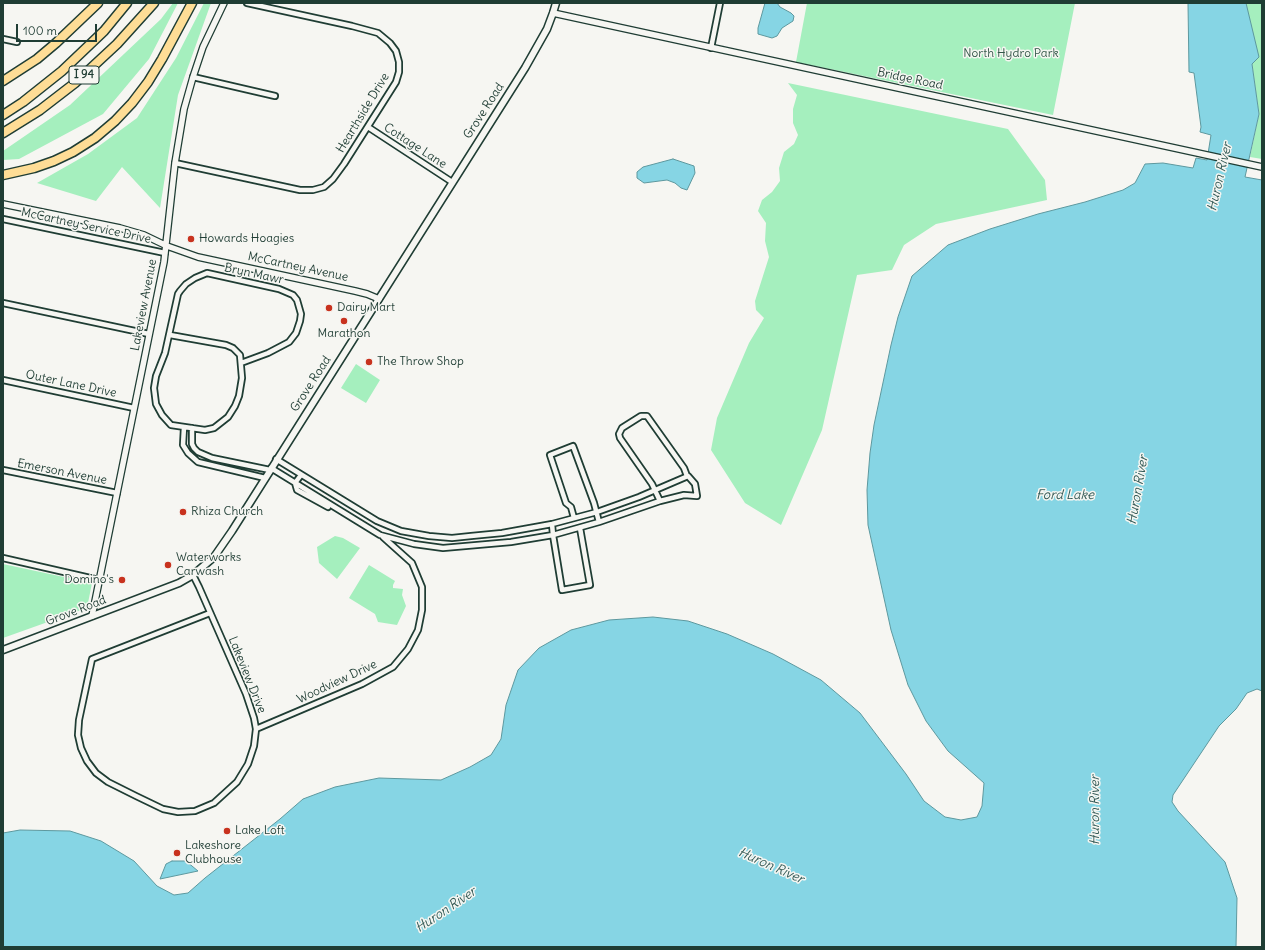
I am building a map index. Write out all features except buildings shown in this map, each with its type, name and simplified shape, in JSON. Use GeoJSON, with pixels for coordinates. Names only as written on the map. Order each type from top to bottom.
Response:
{"type":"FeatureCollection","features":[{"type":"Feature","properties":{"kind":"highway"},"geometry":{"type":"LineString","coordinates":[[3,81],[56,43],[98,3]]}},
{"type":"Feature","properties":{"kind":"highway","name":"I 94"},"geometry":{"type":"LineString","coordinates":[[3,115],[23,102],[62,71],[104,31],[127,3]]}},
{"type":"Feature","properties":{"kind":"highway","name":"I 94"},"geometry":{"type":"LineString","coordinates":[[3,133],[40,110],[75,83],[117,44],[154,3]]}},
{"type":"Feature","properties":{"kind":"highway"},"geometry":{"type":"LineString","coordinates":[[3,175],[34,168],[73,152],[95,138],[116,121],[148,82],[192,3]]}},
{"type":"Feature","properties":{"kind":"main road","name":"Grove Road"},"geometry":{"type":"LineString","coordinates":[[3,650],[163,590],[193,575],[210,561],[222,545],[525,68],[547,29],[556,3]]}},
{"type":"Feature","properties":{"kind":"street","name":"Lakeview Avenue"},"geometry":{"type":"LineString","coordinates":[[92,616],[166,253],[175,163],[184,109],[203,47],[224,3]]}},
{"type":"Feature","properties":{"kind":"street","name":"Hearthside Drive"},"geometry":{"type":"LineString","coordinates":[[175,163],[300,190],[313,190],[324,187],[333,179],[344,164],[396,82],[399,72],[399,62],[396,51],[390,43],[378,33],[247,3]]}},
{"type":"Feature","properties":{"kind":"street"},"geometry":{"type":"LineString","coordinates":[[711,48],[720,3]]}},
{"type":"Feature","properties":{"kind":"street","name":"Bridge Road"},"geometry":{"type":"LineString","coordinates":[[553,13],[1262,167]]}},
{"type":"Feature","properties":{"kind":"street"},"geometry":{"type":"LineString","coordinates":[[3,39],[17,42]]}},
{"type":"Feature","properties":{"kind":"street"},"geometry":{"type":"LineString","coordinates":[[193,77],[274,96]]}},
{"type":"Feature","properties":{"kind":"street","name":"Cottage Lane"},"geometry":{"type":"LineString","coordinates":[[368,127],[452,182]]}},
{"type":"Feature","properties":{"kind":"street","name":"McCartney Avenue"},"geometry":{"type":"LineString","coordinates":[[3,204],[120,228],[144,235],[167,246],[198,257],[355,291],[379,299]]}},
{"type":"Feature","properties":{"kind":"street","name":"McCartney Service Drive"},"geometry":{"type":"LineString","coordinates":[[3,219],[166,253]]}},
{"type":"Feature","properties":{"kind":"street","name":"Bryn Mawr"},"geometry":{"type":"LineString","coordinates":[[170,335],[178,294],[186,284],[194,278],[206,274],[279,288],[293,295],[297,300],[301,314],[296,333],[289,342],[268,354],[241,363]]}},
{"type":"Feature","properties":{"kind":"street"},"geometry":{"type":"LineString","coordinates":[[3,303],[150,334]]}},
{"type":"Feature","properties":{"kind":"street"},"geometry":{"type":"LineString","coordinates":[[170,335],[226,345],[239,353],[241,363],[242,378],[236,406],[228,417],[214,428],[205,430],[171,425],[162,415],[156,404],[154,388],[156,376],[170,335]]}},
{"type":"Feature","properties":{"kind":"street","name":"Outer Lane Drive"},"geometry":{"type":"LineString","coordinates":[[3,380],[134,408]]}},
{"type":"Feature","properties":{"kind":"street"},"geometry":{"type":"LineString","coordinates":[[192,428],[192,444],[198,452],[212,458],[270,469],[380,535],[414,544],[443,548],[511,542],[553,535],[599,522],[660,501],[684,495],[697,496],[695,484],[691,478],[687,476],[684,468],[647,416],[641,416],[622,428],[619,434],[620,438],[660,501]]}},
{"type":"Feature","properties":{"kind":"street"},"geometry":{"type":"LineString","coordinates":[[184,427],[184,445],[188,453],[198,462],[264,478]]}},
{"type":"Feature","properties":{"kind":"street"},"geometry":{"type":"LineString","coordinates":[[574,518],[570,507],[566,503],[550,455],[574,446],[597,512],[599,522]]}},
{"type":"Feature","properties":{"kind":"street"},"geometry":{"type":"LineString","coordinates":[[276,459],[367,516],[392,528],[414,534],[452,538],[502,534],[552,524],[597,512],[655,491],[687,476]]}},
{"type":"Feature","properties":{"kind":"street","name":"Emerson Avenue"},"geometry":{"type":"LineString","coordinates":[[3,470],[117,493]]}},
{"type":"Feature","properties":{"kind":"street"},"geometry":{"type":"LineString","coordinates":[[301,474],[295,483],[297,490],[329,508],[336,508]]}},
{"type":"Feature","properties":{"kind":"street"},"geometry":{"type":"LineString","coordinates":[[326,502],[332,494]]}},
{"type":"Feature","properties":{"kind":"street"},"geometry":{"type":"LineString","coordinates":[[363,524],[367,516]]}},
{"type":"Feature","properties":{"kind":"street"},"geometry":{"type":"LineString","coordinates":[[552,524],[562,590],[590,585],[580,528]]}},
{"type":"Feature","properties":{"kind":"street"},"geometry":{"type":"LineString","coordinates":[[414,534],[414,544]]}},
{"type":"Feature","properties":{"kind":"street","name":"Woodview Drive"},"geometry":{"type":"LineString","coordinates":[[256,730],[362,684],[393,667],[408,649],[418,630],[422,610],[422,587],[412,563],[380,535]]}},
{"type":"Feature","properties":{"kind":"street"},"geometry":{"type":"LineString","coordinates":[[471,536],[471,546]]}},
{"type":"Feature","properties":{"kind":"street"},"geometry":{"type":"LineString","coordinates":[[3,558],[99,580]]}},
{"type":"Feature","properties":{"kind":"street"},"geometry":{"type":"LineString","coordinates":[[193,575],[210,612]]}},
{"type":"Feature","properties":{"kind":"street","name":"Lakeview Drive"},"geometry":{"type":"LineString","coordinates":[[210,612],[246,694],[254,718],[256,730],[254,746],[248,764],[237,782],[214,803],[195,811],[178,812],[163,809],[108,782],[96,773],[88,762],[81,748],[78,735],[79,720],[92,659],[210,612]]}},
{"type":"Feature","properties":{"kind":"green space"},"geometry":{"type":"Polygon","coordinates":[[[173,3],[178,3],[149,59],[103,114],[19,159],[3,160],[3,151],[70,105],[161,19],[173,3]]]}},
{"type":"Feature","properties":{"kind":"green space"},"geometry":{"type":"Polygon","coordinates":[[[204,3],[211,3],[178,95],[160,208],[122,167],[96,201],[37,183],[88,154],[137,118],[176,58],[204,3]]]}},
{"type":"Feature","properties":{"kind":"green space","name":"North Hydro Park"},"geometry":{"type":"Polygon","coordinates":[[[807,3],[1075,3],[1053,115],[796,62],[807,3]]]}},
{"type":"Feature","properties":{"kind":"green space"},"geometry":{"type":"Polygon","coordinates":[[[1246,3],[1262,3],[1262,159],[1250,157],[1259,114],[1246,3]]]}},
{"type":"Feature","properties":{"kind":"green space"},"geometry":{"type":"Polygon","coordinates":[[[788,83],[1008,129],[1045,180],[1047,200],[936,224],[904,245],[892,270],[857,275],[822,430],[781,525],[745,503],[711,450],[717,418],[749,343],[764,318],[756,310],[755,301],[769,257],[765,241],[766,223],[758,211],[762,200],[772,192],[780,181],[779,168],[784,152],[794,144],[798,135],[793,123],[793,109],[797,95],[788,83]]]}},
{"type":"Feature","properties":{"kind":"green space"},"geometry":{"type":"Polygon","coordinates":[[[356,364],[380,380],[366,403],[341,388],[356,364]]]}},
{"type":"Feature","properties":{"kind":"green space"},"geometry":{"type":"Polygon","coordinates":[[[335,536],[343,538],[360,548],[337,579],[319,563],[317,547],[335,536]]]}},
{"type":"Feature","properties":{"kind":"green space"},"geometry":{"type":"Polygon","coordinates":[[[3,564],[92,583],[87,608],[3,638],[3,564]]]}},
{"type":"Feature","properties":{"kind":"green space"},"geometry":{"type":"Polygon","coordinates":[[[369,565],[395,581],[393,588],[403,589],[402,595],[406,606],[397,625],[378,622],[375,614],[349,598],[369,565]]]}},
{"type":"Feature","properties":{"kind":"water"},"geometry":{"type":"Polygon","coordinates":[[[765,3],[777,3],[780,7],[794,16],[793,21],[782,28],[777,36],[772,38],[758,34],[758,28],[765,3]]]}},
{"type":"Feature","properties":{"kind":"water","name":"Ford Lake"},"geometry":{"type":"Polygon","coordinates":[[[1188,3],[1246,3],[1259,57],[1252,64],[1259,114],[1245,177],[1262,180],[1262,691],[1257,689],[1247,693],[1236,709],[1219,726],[1173,795],[1172,802],[1178,811],[1225,862],[1237,898],[1236,947],[3,947],[3,833],[20,830],[70,831],[101,841],[134,861],[157,886],[174,895],[188,893],[303,799],[335,787],[379,778],[441,780],[470,767],[491,755],[501,739],[506,705],[518,670],[539,648],[571,630],[609,620],[653,617],[688,621],[727,634],[773,654],[821,680],[860,713],[906,774],[924,801],[945,817],[961,820],[977,817],[982,806],[984,783],[948,751],[926,721],[908,685],[891,630],[868,525],[867,490],[874,425],[898,317],[912,276],[948,245],[990,229],[1123,190],[1135,183],[1145,164],[1163,163],[1193,168],[1196,158],[1207,160],[1211,135],[1200,132],[1201,127],[1194,73],[1189,72],[1188,3]]]}},
{"type":"Feature","properties":{"kind":"water"},"geometry":{"type":"Polygon","coordinates":[[[673,159],[694,166],[695,173],[687,190],[667,180],[644,183],[637,178],[637,172],[643,167],[673,159]]]}},
{"type":"Feature","properties":{"kind":"water"},"geometry":{"type":"Polygon","coordinates":[[[172,861],[186,861],[198,871],[160,879],[166,864],[172,861]]]}},
{"type":"Feature","properties":{"kind":"place","name":"Howards Hoagies"},"geometry":{"type":"Point","coordinates":[191,239]}},
{"type":"Feature","properties":{"kind":"place","name":"Dairy Mart"},"geometry":{"type":"Point","coordinates":[329,308]}},
{"type":"Feature","properties":{"kind":"place","name":"Marathon"},"geometry":{"type":"Point","coordinates":[344,321]}},
{"type":"Feature","properties":{"kind":"place","name":"The Throw Shop"},"geometry":{"type":"Point","coordinates":[369,362]}},
{"type":"Feature","properties":{"kind":"place","name":"Rhiza Church"},"geometry":{"type":"Point","coordinates":[183,512]}},
{"type":"Feature","properties":{"kind":"place","name":"Waterworks Carwash"},"geometry":{"type":"Point","coordinates":[168,565]}},
{"type":"Feature","properties":{"kind":"place","name":"Domino's"},"geometry":{"type":"Point","coordinates":[122,580]}},
{"type":"Feature","properties":{"kind":"place","name":"Lake Loft"},"geometry":{"type":"Point","coordinates":[227,831]}},
{"type":"Feature","properties":{"kind":"place","name":"Lakeshore Clubhouse"},"geometry":{"type":"Point","coordinates":[177,853]}},
{"type":"Feature","properties":{"kind":"water label","name":"Huron River"},"geometry":{"type":"Point","coordinates":[1220,177]}},
{"type":"Feature","properties":{"kind":"water label","name":"Huron River"},"geometry":{"type":"Point","coordinates":[1138,490]}},
{"type":"Feature","properties":{"kind":"water label","name":"Huron River"},"geometry":{"type":"Point","coordinates":[1095,810]}},
{"type":"Feature","properties":{"kind":"water label","name":"Huron River"},"geometry":{"type":"Point","coordinates":[771,866]}},
{"type":"Feature","properties":{"kind":"water label","name":"Huron River"},"geometry":{"type":"Point","coordinates":[446,910]}}]}
